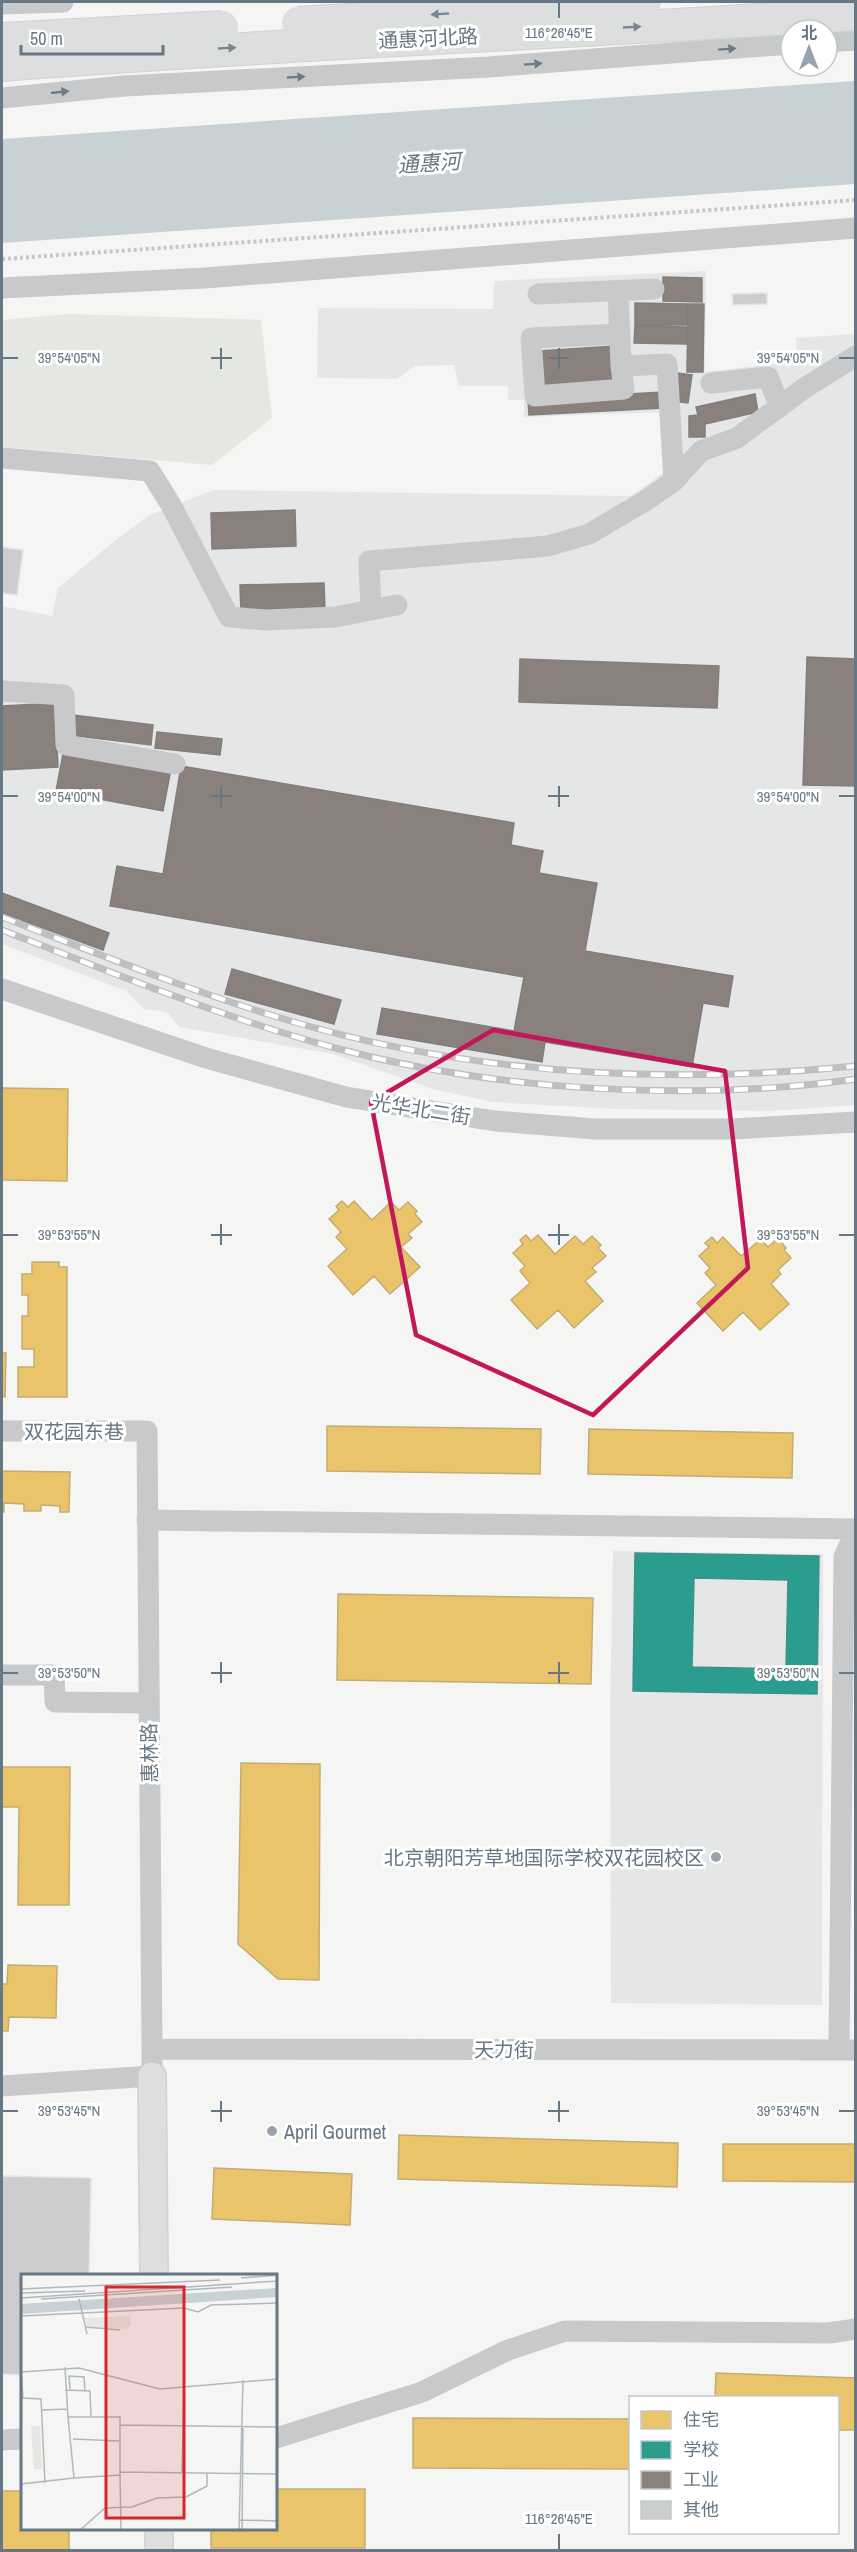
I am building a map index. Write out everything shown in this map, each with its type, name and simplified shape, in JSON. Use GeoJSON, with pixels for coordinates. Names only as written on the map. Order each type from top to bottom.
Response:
{"type":"FeatureCollection","features":[{"type":"Feature","properties":{"kind":"highway","name":"通惠河北路"},"geometry":{"type":"LineString","coordinates":[[2,39],[645,2]]}},
{"type":"Feature","properties":{"kind":"highway","name":"通惠河北路"},"geometry":{"type":"LineString","coordinates":[[2,65],[210,49],[855,14]]}},
{"type":"Feature","properties":{"kind":"main road"},"geometry":{"type":"LineString","coordinates":[[152,2076],[154,2274]]}},
{"type":"Feature","properties":{"kind":"main road"},"geometry":{"type":"LineString","coordinates":[[159,2531],[159,2550]]}},
{"type":"Feature","properties":{"kind":"street"},"geometry":{"type":"LineString","coordinates":[[2,4],[63,2]]}},
{"type":"Feature","properties":{"kind":"street"},"geometry":{"type":"LineString","coordinates":[[354,2],[358,74]]}},
{"type":"Feature","properties":{"kind":"street"},"geometry":{"type":"LineString","coordinates":[[485,2],[489,67]]}},
{"type":"Feature","properties":{"kind":"street"},"geometry":{"type":"LineString","coordinates":[[839,41],[855,40]]}},
{"type":"Feature","properties":{"kind":"street","name":"通惠河北路"},"geometry":{"type":"LineString","coordinates":[[2,98],[124,86],[489,67],[779,45]]}},
{"type":"Feature","properties":{"kind":"street"},"geometry":{"type":"LineString","coordinates":[[2,288],[205,278],[855,228]]}},
{"type":"Feature","properties":{"kind":"street"},"geometry":{"type":"LineString","coordinates":[[538,294],[654,290]]}},
{"type":"Feature","properties":{"kind":"street"},"geometry":{"type":"LineString","coordinates":[[618,292],[624,389],[535,396],[531,338],[620,334]]}},
{"type":"Feature","properties":{"kind":"street"},"geometry":{"type":"LineString","coordinates":[[371,610],[369,561],[549,546],[589,534],[674,481],[701,451],[737,438],[855,356]]}},
{"type":"Feature","properties":{"kind":"street"},"geometry":{"type":"LineString","coordinates":[[621,366],[667,364],[674,481]]}},
{"type":"Feature","properties":{"kind":"street"},"geometry":{"type":"LineString","coordinates":[[711,383],[768,377],[780,406]]}},
{"type":"Feature","properties":{"kind":"street"},"geometry":{"type":"LineString","coordinates":[[2,458],[150,471],[171,505],[229,617],[266,620],[335,617],[397,605]]}},
{"type":"Feature","properties":{"kind":"street"},"geometry":{"type":"LineString","coordinates":[[2,691],[64,695],[66,745],[175,764]]}},
{"type":"Feature","properties":{"kind":"street","name":"光华北二街"},"geometry":{"type":"LineString","coordinates":[[2,989],[206,1058],[335,1094],[495,1121],[595,1129],[697,1129],[855,1122]]}},
{"type":"Feature","properties":{"kind":"street","name":"双花园东巷"},"geometry":{"type":"LineString","coordinates":[[2,1431],[147,1431]]}},
{"type":"Feature","properties":{"kind":"street","name":"惠林路"},"geometry":{"type":"LineString","coordinates":[[147,1431],[152,2076]]}},
{"type":"Feature","properties":{"kind":"street"},"geometry":{"type":"LineString","coordinates":[[147,1520],[855,1529],[844,1557],[847,2049]]}},
{"type":"Feature","properties":{"kind":"street"},"geometry":{"type":"LineString","coordinates":[[2,1675],[54,1675],[55,1702],[148,1703]]}},
{"type":"Feature","properties":{"kind":"street","name":"天力街"},"geometry":{"type":"LineString","coordinates":[[152,2049],[847,2049]]}},
{"type":"Feature","properties":{"kind":"street"},"geometry":{"type":"LineString","coordinates":[[2,2086],[152,2076]]}},
{"type":"Feature","properties":{"kind":"street"},"geometry":{"type":"LineString","coordinates":[[278,2438],[282,2439],[422,2392],[508,2350],[564,2331],[829,2333],[855,2329]]}},
{"type":"Feature","properties":{"kind":"street"},"geometry":{"type":"LineString","coordinates":[[2,2439],[21,2439]]}},
{"type":"Feature","properties":{"kind":"path"},"geometry":{"type":"LineString","coordinates":[[2,259],[855,200]]}},
{"type":"Feature","properties":{"kind":"highlighted area"},"geometry":{"type":"Polygon","coordinates":[[[493,1030],[725,1071],[748,1268],[593,1415],[416,1335],[371,1102],[493,1030]]]}},
{"type":"Feature","properties":{"kind":"shaded area"},"geometry":{"type":"Polygon","coordinates":[[[706,271],[705,372],[797,361],[796,338],[855,334],[855,1105],[771,1111],[616,1109],[492,1102],[433,1089],[333,1054],[179,1027],[167,1012],[144,1009],[126,991],[2,944],[2,606],[52,616],[58,588],[118,538],[150,515],[213,490],[631,496],[664,472],[664,412],[524,417],[524,400],[508,400],[508,386],[459,386],[454,365],[415,366],[397,379],[317,378],[318,308],[493,309],[494,281],[706,271]]]}},
{"type":"Feature","properties":{"kind":"shaded area"},"geometry":{"type":"Polygon","coordinates":[[[69,314],[261,320],[272,418],[212,465],[2,447],[2,320],[69,314]]]}},
{"type":"Feature","properties":{"kind":"shaded area","name":"北京朝阳芳草地国际学校双花园校区"},"geometry":{"type":"Polygon","coordinates":[[[613,1551],[823,1554],[822,2005],[611,2003],[610,1710],[613,1551]]]}},
{"type":"Feature","properties":{"kind":"water","name":"通惠河"},"geometry":{"type":"Polygon","coordinates":[[[855,81],[855,184],[2,243],[2,139],[855,81]]]}},
{"type":"Feature","properties":{"kind":"building: 住宅"},"geometry":{"type":"Polygon","coordinates":[[[2,1088],[68,1089],[67,1181],[2,1180],[2,1088]]]}},
{"type":"Feature","properties":{"kind":"building: 住宅"},"geometry":{"type":"Polygon","coordinates":[[[342,1201],[348,1207],[354,1201],[372,1220],[391,1202],[399,1210],[408,1202],[417,1211],[415,1214],[422,1222],[408,1234],[412,1238],[401,1247],[420,1267],[390,1294],[374,1276],[353,1295],[328,1266],[347,1249],[336,1237],[341,1232],[329,1219],[339,1210],[336,1206],[342,1201]]]}},
{"type":"Feature","properties":{"kind":"building: 住宅"},"geometry":{"type":"Polygon","coordinates":[[[526,1235],[531,1241],[538,1235],[555,1254],[575,1236],[583,1244],[592,1236],[601,1245],[598,1248],[606,1256],[592,1268],[596,1272],[585,1281],[603,1301],[574,1328],[558,1310],[537,1329],[511,1300],[530,1283],[520,1271],[525,1266],[513,1253],[523,1244],[520,1240],[526,1235]]]}},
{"type":"Feature","properties":{"kind":"building: 住宅"},"geometry":{"type":"Polygon","coordinates":[[[712,1237],[717,1243],[723,1237],[741,1256],[761,1239],[768,1247],[778,1238],[786,1248],[784,1250],[791,1258],[778,1270],[781,1274],[771,1284],[789,1304],[760,1330],[743,1312],[723,1331],[697,1303],[716,1285],[705,1273],[710,1268],[699,1256],[709,1247],[705,1243],[712,1237]]]}},
{"type":"Feature","properties":{"kind":"building: 住宅"},"geometry":{"type":"Polygon","coordinates":[[[32,1262],[59,1262],[59,1267],[67,1267],[67,1397],[18,1397],[18,1367],[34,1367],[34,1349],[22,1349],[22,1316],[28,1316],[28,1295],[22,1295],[22,1274],[32,1274],[32,1262]]]}},
{"type":"Feature","properties":{"kind":"building: 住宅"},"geometry":{"type":"Polygon","coordinates":[[[2,1353],[6,1353],[5,1397],[2,1396],[2,1353]]]}},
{"type":"Feature","properties":{"kind":"building: 住宅"},"geometry":{"type":"Polygon","coordinates":[[[327,1426],[541,1429],[540,1474],[327,1471],[327,1426]]]}},
{"type":"Feature","properties":{"kind":"building: 住宅"},"geometry":{"type":"Polygon","coordinates":[[[589,1429],[793,1433],[792,1478],[588,1474],[589,1429]]]}},
{"type":"Feature","properties":{"kind":"building: 住宅"},"geometry":{"type":"Polygon","coordinates":[[[2,1471],[70,1472],[69,1512],[60,1512],[60,1506],[41,1505],[41,1511],[24,1511],[24,1504],[4,1503],[4,1512],[2,1512],[2,1471]]]}},
{"type":"Feature","properties":{"kind":"building: 住宅"},"geometry":{"type":"Polygon","coordinates":[[[338,1594],[593,1598],[591,1684],[337,1680],[338,1594]]]}},
{"type":"Feature","properties":{"kind":"building: 住宅"},"geometry":{"type":"Polygon","coordinates":[[[241,1763],[320,1764],[319,1980],[278,1979],[238,1944],[241,1763]]]}},
{"type":"Feature","properties":{"kind":"building: 住宅"},"geometry":{"type":"Polygon","coordinates":[[[2,1767],[70,1767],[69,1905],[18,1905],[19,1807],[2,1807],[2,1767]]]}},
{"type":"Feature","properties":{"kind":"building: 住宅"},"geometry":{"type":"Polygon","coordinates":[[[8,1965],[57,1966],[56,2018],[9,2017],[8,2031],[2,2031],[2,1984],[7,1984],[8,1965]]]}},
{"type":"Feature","properties":{"kind":"building: 住宅"},"geometry":{"type":"Polygon","coordinates":[[[399,2135],[678,2143],[677,2187],[398,2179],[399,2135]]]}},
{"type":"Feature","properties":{"kind":"building: 住宅"},"geometry":{"type":"Polygon","coordinates":[[[723,2144],[856,2144],[856,2182],[723,2181],[723,2144]]]}},
{"type":"Feature","properties":{"kind":"building: 住宅"},"geometry":{"type":"Polygon","coordinates":[[[214,2168],[352,2174],[350,2225],[212,2219],[214,2168]]]}},
{"type":"Feature","properties":{"kind":"building: 住宅"},"geometry":{"type":"Polygon","coordinates":[[[716,2373],[856,2378],[856,2430],[839,2430],[839,2396],[715,2396],[716,2373]]]}},
{"type":"Feature","properties":{"kind":"building: 住宅"},"geometry":{"type":"Polygon","coordinates":[[[413,2418],[629,2419],[629,2469],[413,2468],[413,2418]]]}},
{"type":"Feature","properties":{"kind":"building: 住宅"},"geometry":{"type":"Polygon","coordinates":[[[278,2489],[365,2489],[365,2548],[211,2548],[211,2531],[278,2531],[278,2489]]]}},
{"type":"Feature","properties":{"kind":"building: 住宅"},"geometry":{"type":"Polygon","coordinates":[[[2,2491],[21,2491],[21,2531],[69,2531],[69,2550],[2,2550],[2,2491]]]}},
{"type":"Feature","properties":{"kind":"building: 学校"},"geometry":{"type":"Polygon","coordinates":[[[635,1553],[819,1556],[817,1694],[633,1691],[635,1553]],[[694,1578],[692,1667],[786,1669],[788,1580],[694,1578]]]}},
{"type":"Feature","properties":{"kind":"building: 工业"},"geometry":{"type":"Polygon","coordinates":[[[663,277],[702,278],[702,302],[663,301],[663,277]]]}},
{"type":"Feature","properties":{"kind":"building: 工业"},"geometry":{"type":"Polygon","coordinates":[[[635,303],[687,304],[687,325],[635,325],[635,303]]]}},
{"type":"Feature","properties":{"kind":"building: 工业"},"geometry":{"type":"Polygon","coordinates":[[[688,304],[704,304],[703,372],[687,372],[688,304]]]}},
{"type":"Feature","properties":{"kind":"building: 工业"},"geometry":{"type":"Polygon","coordinates":[[[635,326],[687,327],[686,344],[634,343],[635,326]]]}},
{"type":"Feature","properties":{"kind":"building: 工业"},"geometry":{"type":"Polygon","coordinates":[[[615,346],[617,384],[541,388],[539,351],[615,346]]]}},
{"type":"Feature","properties":{"kind":"building: 工业"},"geometry":{"type":"Polygon","coordinates":[[[677,373],[692,375],[688,403],[673,401],[677,373]]]}},
{"type":"Feature","properties":{"kind":"building: 工业"},"geometry":{"type":"Polygon","coordinates":[[[662,392],[663,408],[529,415],[528,400],[662,392]]]}},
{"type":"Feature","properties":{"kind":"building: 工业"},"geometry":{"type":"Polygon","coordinates":[[[755,394],[758,412],[705,424],[705,437],[689,437],[689,416],[698,415],[696,407],[755,394]]]}},
{"type":"Feature","properties":{"kind":"building: 工业"},"geometry":{"type":"Polygon","coordinates":[[[295,510],[296,546],[212,549],[211,513],[295,510]]]}},
{"type":"Feature","properties":{"kind":"building: 工业"},"geometry":{"type":"Polygon","coordinates":[[[324,583],[325,610],[241,613],[240,585],[324,583]]]}},
{"type":"Feature","properties":{"kind":"building: 工业"},"geometry":{"type":"Polygon","coordinates":[[[807,657],[856,659],[856,786],[803,785],[807,657]]]}},
{"type":"Feature","properties":{"kind":"building: 工业"},"geometry":{"type":"Polygon","coordinates":[[[520,659],[719,666],[717,708],[519,702],[520,659]]]}},
{"type":"Feature","properties":{"kind":"building: 工业"},"geometry":{"type":"Polygon","coordinates":[[[55,703],[58,767],[2,770],[2,706],[55,703]]]}},
{"type":"Feature","properties":{"kind":"building: 工业"},"geometry":{"type":"Polygon","coordinates":[[[73,715],[153,725],[151,745],[70,735],[73,715]]]}},
{"type":"Feature","properties":{"kind":"building: 工业"},"geometry":{"type":"Polygon","coordinates":[[[157,732],[222,739],[220,755],[155,748],[157,732]]]}},
{"type":"Feature","properties":{"kind":"building: 工业"},"geometry":{"type":"Polygon","coordinates":[[[63,754],[170,774],[163,811],[56,791],[63,754]]]}},
{"type":"Feature","properties":{"kind":"building: 工业"},"geometry":{"type":"Polygon","coordinates":[[[181,766],[514,823],[511,845],[543,851],[539,873],[597,883],[585,951],[733,976],[728,1007],[703,1003],[692,1067],[545,1042],[542,1062],[377,1034],[382,1008],[514,1031],[524,977],[110,906],[117,866],[163,874],[181,766]]]}},
{"type":"Feature","properties":{"kind":"building: 工业"},"geometry":{"type":"Polygon","coordinates":[[[2,893],[109,933],[103,950],[2,913],[2,893]]]}},
{"type":"Feature","properties":{"kind":"building: 工业"},"geometry":{"type":"Polygon","coordinates":[[[232,969],[341,1000],[334,1024],[225,994],[232,969]]]}},
{"type":"Feature","properties":{"kind":"building: 其他"},"geometry":{"type":"Polygon","coordinates":[[[767,293],[767,304],[733,305],[732,294],[767,293]]]}},
{"type":"Feature","properties":{"kind":"building: 其他"},"geometry":{"type":"Polygon","coordinates":[[[2,547],[23,550],[17,595],[2,593],[2,547]]]}},
{"type":"Feature","properties":{"kind":"building: 其他"},"geometry":{"type":"Polygon","coordinates":[[[2,2176],[91,2178],[89,2274],[21,2274],[21,2375],[2,2374],[2,2176]]]}},
{"type":"Feature","properties":{"kind":"railway"},"geometry":{"type":"LineString","coordinates":[[2,917],[251,1009],[357,1039],[427,1053],[498,1064],[569,1071],[640,1074],[712,1075],[856,1066]]}},
{"type":"Feature","properties":{"kind":"railway"},"geometry":{"type":"LineString","coordinates":[[2,930],[169,994],[296,1037],[400,1063],[464,1075],[529,1083],[663,1091],[794,1086],[856,1079]]}},
{"type":"Feature","properties":{"kind":"place","name":"北京朝阳芳草地国际学校双花园校区"},"geometry":{"type":"Point","coordinates":[716,1857]}},
{"type":"Feature","properties":{"kind":"place","name":"April Gourmet"},"geometry":{"type":"Point","coordinates":[272,2131]}}]}
